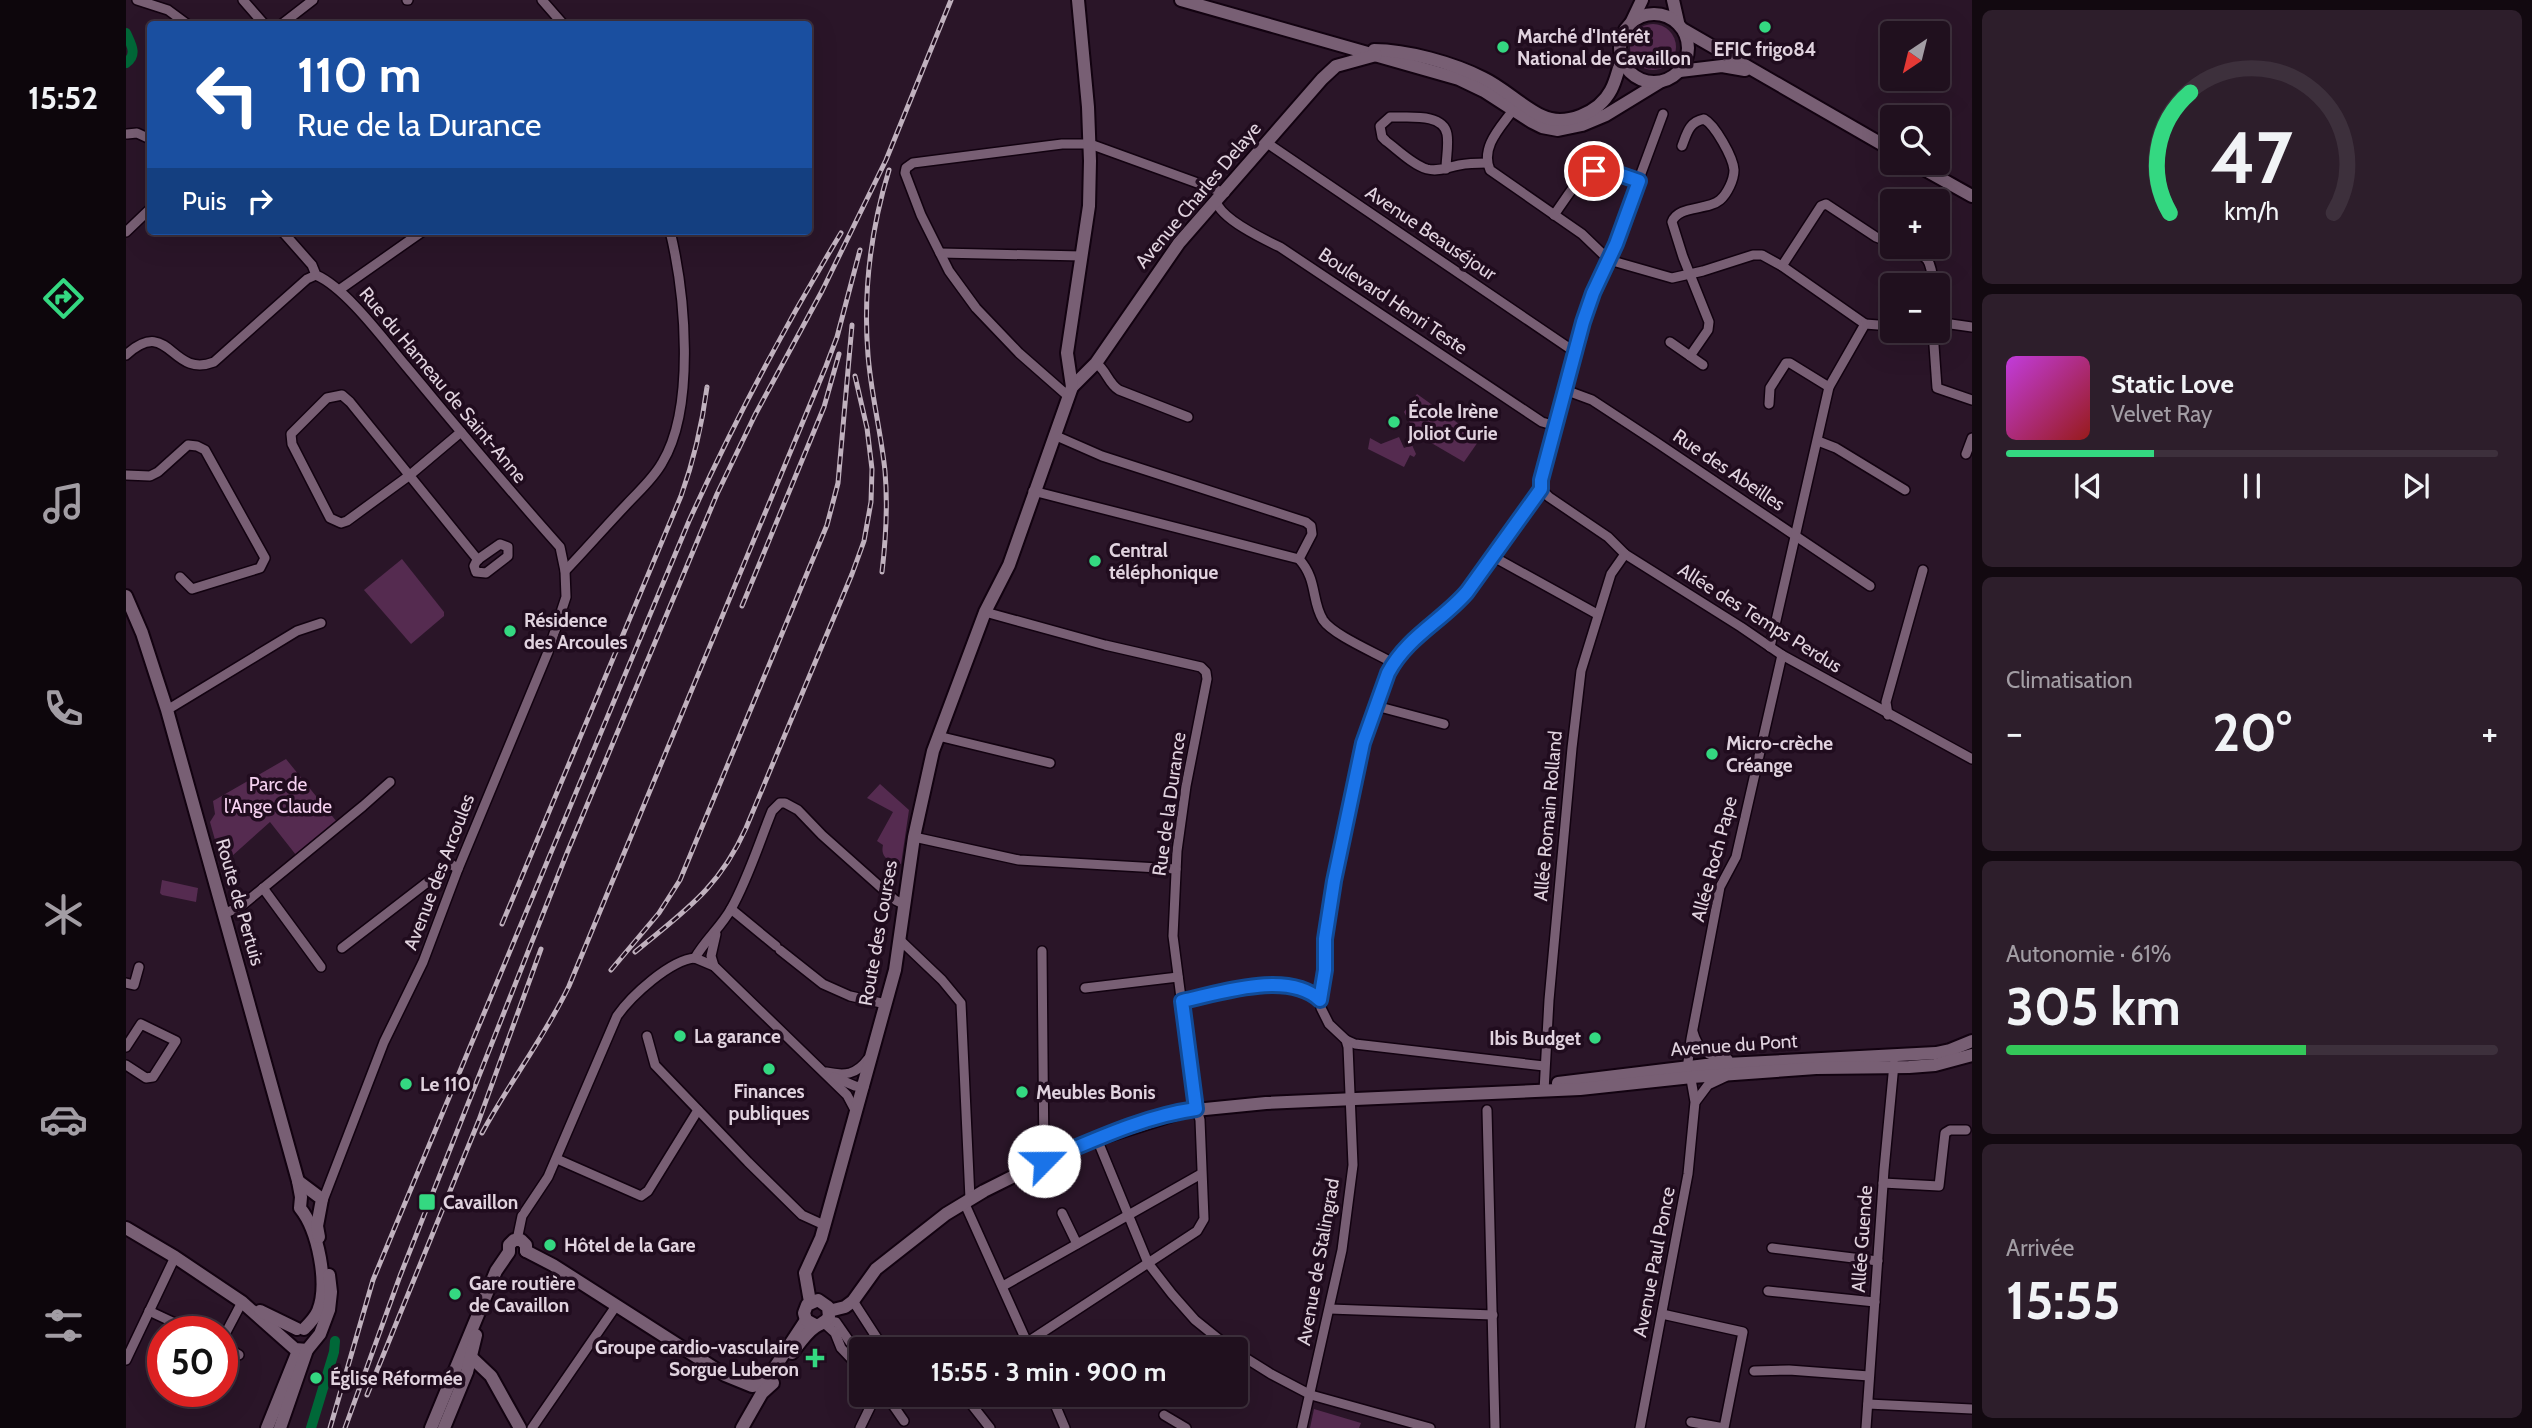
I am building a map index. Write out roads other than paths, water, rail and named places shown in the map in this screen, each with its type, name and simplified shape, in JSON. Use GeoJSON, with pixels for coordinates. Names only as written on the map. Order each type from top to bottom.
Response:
{"type":"FeatureCollection","features":[{"type":"Feature","properties":{"kind":"street"},"geometry":{"type":"LineString","coordinates":[[137,0],[168,10],[183,21]]}},
{"type":"Feature","properties":{"kind":"street"},"geometry":{"type":"LineString","coordinates":[[243,0],[261,21]]}},
{"type":"Feature","properties":{"kind":"street"},"geometry":{"type":"LineString","coordinates":[[288,21],[313,0]]}},
{"type":"Feature","properties":{"kind":"street"},"geometry":{"type":"LineString","coordinates":[[542,0],[560,21]]}},
{"type":"Feature","properties":{"kind":"street"},"geometry":{"type":"LineString","coordinates":[[1070,391],[1070,364],[1067,353],[1089,206],[1090,144],[1078,0]]}},
{"type":"Feature","properties":{"kind":"street"},"geometry":{"type":"LineString","coordinates":[[1181,0],[1459,79],[1484,91],[1542,127],[1558,130],[1574,128],[1606,115],[1680,71],[1722,66],[1754,72]]}},
{"type":"Feature","properties":{"kind":"street"},"geometry":{"type":"LineString","coordinates":[[1632,21],[1642,0]]}},
{"type":"Feature","properties":{"kind":"street"},"geometry":{"type":"LineString","coordinates":[[1673,0],[1689,51],[1680,71]]}},
{"type":"Feature","properties":{"kind":"street"},"geometry":{"type":"LineString","coordinates":[[1660,82],[1641,80],[1626,68],[1620,43],[1626,27],[1632,21],[1655,13],[1667,16],[1754,72],[1880,143]]}},
{"type":"Feature","properties":{"kind":"street","name":"Avenue Charles Delaye"},"geometry":{"type":"LineString","coordinates":[[1070,391],[1093,367],[1179,243],[1336,66],[1344,45]]}},
{"type":"Feature","properties":{"kind":"street"},"geometry":{"type":"LineString","coordinates":[[1363,50],[1399,52],[1456,67],[1482,77],[1544,117],[1562,121]]}},
{"type":"Feature","properties":{"kind":"street"},"geometry":{"type":"LineString","coordinates":[[1336,66],[1376,55]]}},
{"type":"Feature","properties":{"kind":"street"},"geometry":{"type":"LineString","coordinates":[[1622,59],[1611,89],[1603,101],[1581,115],[1562,121],[1545,122],[1517,107],[1513,110],[1486,151],[1487,163],[1494,174],[1582,234],[1609,260],[1664,277],[1690,275],[1753,255],[1762,255],[1782,265],[1865,324],[1880,325]]}},
{"type":"Feature","properties":{"kind":"street"},"geometry":{"type":"LineString","coordinates":[[1545,1066],[1355,1044],[1346,1040],[1329,1024],[1320,1000],[1325,970],[1325,939],[1334,881],[1363,743],[1393,663],[1419,633],[1456,605],[1541,489],[1541,480],[1593,293],[1609,260],[1663,114]]}},
{"type":"Feature","properties":{"kind":"street"},"geometry":{"type":"LineString","coordinates":[[1446,169],[1447,134],[1445,127],[1439,122],[1430,118],[1390,117],[1380,125],[1382,137],[1386,141],[1425,169],[1446,169],[1468,163],[1487,163]]}},
{"type":"Feature","properties":{"kind":"street"},"geometry":{"type":"LineString","coordinates":[[1682,146],[1693,122],[1704,119],[1712,124],[1734,170],[1733,179],[1718,202],[1678,213],[1672,222],[1709,322],[1708,330],[1690,356]]}},
{"type":"Feature","properties":{"kind":"street"},"geometry":{"type":"LineString","coordinates":[[127,134],[138,133],[147,138]]}},
{"type":"Feature","properties":{"kind":"street","name":"Avenue Beauséjour"},"geometry":{"type":"LineString","coordinates":[[1267,142],[1575,352]]}},
{"type":"Feature","properties":{"kind":"street"},"geometry":{"type":"LineString","coordinates":[[1070,391],[1020,353],[975,308],[949,271],[921,215],[905,170],[908,165],[1062,144],[1090,144],[1220,197]]}},
{"type":"Feature","properties":{"kind":"street"},"geometry":{"type":"LineString","coordinates":[[1554,215],[1582,177],[1594,171],[1610,171],[1639,181]]}},
{"type":"Feature","properties":{"kind":"street"},"geometry":{"type":"LineString","coordinates":[[1934,175],[1972,196]]}},
{"type":"Feature","properties":{"kind":"street","name":"Boulevard Henri Teste"},"geometry":{"type":"LineString","coordinates":[[1220,197],[1220,210],[1252,232],[1280,247],[1542,422],[1556,426]]}},
{"type":"Feature","properties":{"kind":"street"},"geometry":{"type":"LineString","coordinates":[[1782,265],[1821,205],[1826,204],[1880,238]]}},
{"type":"Feature","properties":{"kind":"street"},"geometry":{"type":"LineString","coordinates":[[126,232],[147,212]]}},
{"type":"Feature","properties":{"kind":"street","name":"Rue du Hameau de Saint-Anne"},"geometry":{"type":"LineString","coordinates":[[286,235],[312,265],[316,275],[326,279],[339,290],[560,547],[565,571]]}},
{"type":"Feature","properties":{"kind":"street"},"geometry":{"type":"LineString","coordinates":[[339,290],[417,235]]}},
{"type":"Feature","properties":{"kind":"street"},"geometry":{"type":"LineString","coordinates":[[565,571],[652,478],[671,446],[682,392],[685,342],[671,235]]}},
{"type":"Feature","properties":{"kind":"street"},"geometry":{"type":"LineString","coordinates":[[940,253],[1082,256]]}},
{"type":"Feature","properties":{"kind":"street"},"geometry":{"type":"LineString","coordinates":[[126,355],[140,343],[151,340],[190,364],[202,366],[214,362],[307,279],[316,275]]}},
{"type":"Feature","properties":{"kind":"street"},"geometry":{"type":"LineString","coordinates":[[1770,647],[1829,387],[1865,324]]}},
{"type":"Feature","properties":{"kind":"street"},"geometry":{"type":"LineString","coordinates":[[1950,324],[1972,327]]}},
{"type":"Feature","properties":{"kind":"street"},"geometry":{"type":"LineString","coordinates":[[1670,342],[1703,365]]}},
{"type":"Feature","properties":{"kind":"street"},"geometry":{"type":"LineString","coordinates":[[1934,343],[1937,388],[1972,400]]}},
{"type":"Feature","properties":{"kind":"street"},"geometry":{"type":"LineString","coordinates":[[1769,404],[1770,388],[1786,363],[1829,387]]}},
{"type":"Feature","properties":{"kind":"street"},"geometry":{"type":"LineString","coordinates":[[1070,364],[1079,370],[1093,367],[1107,374],[1112,386],[1119,390],[1188,417]]}},
{"type":"Feature","properties":{"kind":"street","name":"Rue des Abeilles"},"geometry":{"type":"LineString","coordinates":[[1565,390],[1592,400],[1870,586]]}},
{"type":"Feature","properties":{"kind":"street","name":"Route des Courses"},"geometry":{"type":"LineString","coordinates":[[821,1320],[804,1313],[810,1302],[805,1273],[824,1225],[886,1004],[900,940],[920,800],[938,736],[985,612],[1009,565],[1070,391]]}},
{"type":"Feature","properties":{"kind":"street"},"geometry":{"type":"LineString","coordinates":[[461,432],[410,475],[347,522],[335,522],[330,518],[292,444],[291,434],[327,398],[342,395],[410,475],[478,560]]}},
{"type":"Feature","properties":{"kind":"street"},"geometry":{"type":"LineString","coordinates":[[1054,435],[1102,456],[1306,522],[1311,526],[1312,534],[1299,559]]}},
{"type":"Feature","properties":{"kind":"street"},"geometry":{"type":"LineString","coordinates":[[1966,454],[1972,438]]}},
{"type":"Feature","properties":{"kind":"street"},"geometry":{"type":"LineString","coordinates":[[1818,441],[1836,448],[1905,490]]}},
{"type":"Feature","properties":{"kind":"street"},"geometry":{"type":"LineString","coordinates":[[126,475],[150,476],[188,445],[205,450],[265,558],[260,568],[192,589],[180,576]]}},
{"type":"Feature","properties":{"kind":"street","name":"Allée des Temps Perdus"},"geometry":{"type":"LineString","coordinates":[[1541,489],[1608,537],[1625,554],[1782,656],[1972,759]]}},
{"type":"Feature","properties":{"kind":"street"},"geometry":{"type":"LineString","coordinates":[[1033,491],[1299,559],[1314,584],[1320,614],[1330,628],[1393,663]]}},
{"type":"Feature","properties":{"kind":"street","name":"Allée Romain Rolland"},"geometry":{"type":"LineString","coordinates":[[1544,1088],[1572,748],[1581,671],[1611,575],[1625,554]]}},
{"type":"Feature","properties":{"kind":"street"},"geometry":{"type":"LineString","coordinates":[[1492,556],[1597,614]]}},
{"type":"Feature","properties":{"kind":"street"},"geometry":{"type":"LineString","coordinates":[[1888,715],[1886,702],[1923,570]]}},
{"type":"Feature","properties":{"kind":"street","name":"Avenue des Arcoules"},"geometry":{"type":"LineString","coordinates":[[315,1210],[330,1182],[384,1042],[423,962],[458,869],[548,652],[566,597],[565,571]]}},
{"type":"Feature","properties":{"kind":"street","name":"Route de Pertuis"},"geometry":{"type":"LineString","coordinates":[[126,596],[146,643],[167,710],[298,1181],[309,1194],[300,1208],[315,1210]]}},
{"type":"Feature","properties":{"kind":"street","name":"Rue de la Durance"},"geometry":{"type":"LineString","coordinates":[[985,612],[1105,645],[1201,667],[1208,679],[1186,786],[1176,869],[1173,936],[1196,1109],[1200,1120],[1205,1219],[1197,1231],[1148,1263]]}},
{"type":"Feature","properties":{"kind":"street"},"geometry":{"type":"LineString","coordinates":[[167,710],[297,631],[321,623]]}},
{"type":"Feature","properties":{"kind":"street","name":"Allée Roch Pape"},"geometry":{"type":"LineString","coordinates":[[1690,1072],[1688,1054],[1720,887],[1736,857],[1782,656]]}},
{"type":"Feature","properties":{"kind":"street"},"geometry":{"type":"LineString","coordinates":[[1376,706],[1444,724]]}},
{"type":"Feature","properties":{"kind":"street"},"geometry":{"type":"LineString","coordinates":[[938,736],[1050,763]]}},
{"type":"Feature","properties":{"kind":"street"},"geometry":{"type":"LineString","coordinates":[[223,914],[240,907],[390,782]]}},
{"type":"Feature","properties":{"kind":"street"},"geometry":{"type":"LineString","coordinates":[[714,966],[712,943],[731,909],[772,811],[780,803],[798,810],[895,900],[905,905]]}},
{"type":"Feature","properties":{"kind":"street"},"geometry":{"type":"LineString","coordinates":[[914,837],[1019,860],[1176,869]]}},
{"type":"Feature","properties":{"kind":"street"},"geometry":{"type":"LineString","coordinates":[[342,948],[451,864],[458,869]]}},
{"type":"Feature","properties":{"kind":"street"},"geometry":{"type":"LineString","coordinates":[[264,888],[321,967]]}},
{"type":"Feature","properties":{"kind":"street"},"geometry":{"type":"LineString","coordinates":[[731,909],[823,985],[850,996],[886,1004]]}},
{"type":"Feature","properties":{"kind":"street"},"geometry":{"type":"LineString","coordinates":[[695,958],[704,942],[718,929]]}},
{"type":"Feature","properties":{"kind":"street"},"geometry":{"type":"LineString","coordinates":[[900,940],[942,980],[961,1003],[967,1201],[1025,1337]]}},
{"type":"Feature","properties":{"kind":"street"},"geometry":{"type":"LineString","coordinates":[[1042,951],[1044,1161]]}},
{"type":"Feature","properties":{"kind":"street"},"geometry":{"type":"LineString","coordinates":[[431,1428],[476,1334],[501,1272],[524,1242],[517,1240],[522,1216],[548,1177],[617,1016],[631,1000],[670,967],[680,960],[695,958],[714,966],[847,1095],[856,1112]]}},
{"type":"Feature","properties":{"kind":"street"},"geometry":{"type":"LineString","coordinates":[[126,983],[134,985],[139,967]]}},
{"type":"Feature","properties":{"kind":"street"},"geometry":{"type":"LineString","coordinates":[[1085,988],[1178,977]]}},
{"type":"Feature","properties":{"kind":"street"},"geometry":{"type":"LineString","coordinates":[[1182,1001],[1275,985],[1305,990],[1320,1000]]}},
{"type":"Feature","properties":{"kind":"street"},"geometry":{"type":"LineString","coordinates":[[126,1048],[141,1024],[176,1041],[153,1077],[146,1078],[126,1065]]}},
{"type":"Feature","properties":{"kind":"street"},"geometry":{"type":"LineString","coordinates":[[1692,1031],[1695,1043],[1714,1058],[1754,1062]]}},
{"type":"Feature","properties":{"kind":"street"},"geometry":{"type":"LineString","coordinates":[[647,1037],[655,1065],[802,1215],[824,1225]]}},
{"type":"Feature","properties":{"kind":"street","name":"Avenue de Stalingrad"},"geometry":{"type":"LineString","coordinates":[[1302,1428],[1342,1250],[1353,1165],[1346,1040]]}},
{"type":"Feature","properties":{"kind":"street","name":"Avenue du Pont"},"geometry":{"type":"LineString","coordinates":[[853,1301],[876,1269],[938,1220],[967,1201],[1044,1161],[1169,1114],[1266,1103],[1544,1088],[1754,1062],[1950,1050],[1972,1041]]}},
{"type":"Feature","properties":{"kind":"street"},"geometry":{"type":"LineString","coordinates":[[826,1074],[848,1074],[860,1070],[873,1052]]}},
{"type":"Feature","properties":{"kind":"street","name":"Allée Guende"},"geometry":{"type":"LineString","coordinates":[[1866,1428],[1892,1071],[1900,1055]]}},
{"type":"Feature","properties":{"kind":"street","name":"Avenue du Pont"},"geometry":{"type":"LineString","coordinates":[[1690,1072],[1730,1076],[1816,1068],[1892,1071],[1935,1065],[1972,1055]]}},
{"type":"Feature","properties":{"kind":"street","name":"Avenue Paul Ponce"},"geometry":{"type":"LineString","coordinates":[[1640,1428],[1685,1196],[1695,1102],[1690,1072]]}},
{"type":"Feature","properties":{"kind":"street"},"geometry":{"type":"LineString","coordinates":[[826,1074],[864,1087]]}},
{"type":"Feature","properties":{"kind":"street"},"geometry":{"type":"LineString","coordinates":[[1695,1102],[1708,1085],[1730,1076]]}},
{"type":"Feature","properties":{"kind":"street"},"geometry":{"type":"LineString","coordinates":[[556,1159],[638,1196],[645,1195],[698,1110]]}},
{"type":"Feature","properties":{"kind":"street"},"geometry":{"type":"LineString","coordinates":[[1487,1110],[1495,1428]]}},
{"type":"Feature","properties":{"kind":"street"},"geometry":{"type":"LineString","coordinates":[[1883,1183],[1939,1186],[1945,1133],[1950,1130],[1966,1130]]}},
{"type":"Feature","properties":{"kind":"street"},"geometry":{"type":"LineString","coordinates":[[1097,1139],[1148,1263],[1195,1320],[1216,1337]]}},
{"type":"Feature","properties":{"kind":"street"},"geometry":{"type":"LineString","coordinates":[[1003,1286],[1201,1174]]}},
{"type":"Feature","properties":{"kind":"street"},"geometry":{"type":"LineString","coordinates":[[309,1194],[330,1182]]}},
{"type":"Feature","properties":{"kind":"street"},"geometry":{"type":"LineString","coordinates":[[302,1347],[292,1335],[317,1313],[323,1289],[316,1245],[315,1210],[319,1196],[309,1194]]}},
{"type":"Feature","properties":{"kind":"street"},"geometry":{"type":"LineString","coordinates":[[280,1428],[302,1347],[326,1320],[331,1292],[315,1210]]}},
{"type":"Feature","properties":{"kind":"street"},"geometry":{"type":"LineString","coordinates":[[1062,1213],[1077,1244]]}},
{"type":"Feature","properties":{"kind":"street"},"geometry":{"type":"LineString","coordinates":[[127,1232],[175,1257],[242,1301],[302,1347]]}},
{"type":"Feature","properties":{"kind":"street"},"geometry":{"type":"LineString","coordinates":[[1772,1248],[1878,1261]]}},
{"type":"Feature","properties":{"kind":"street"},"geometry":{"type":"LineString","coordinates":[[437,1428],[462,1367],[482,1304],[500,1265],[516,1254],[545,1260],[725,1375],[747,1392],[771,1386],[803,1339],[821,1320],[853,1301],[876,1337]]}},
{"type":"Feature","properties":{"kind":"street"},"geometry":{"type":"LineString","coordinates":[[126,1360],[175,1257]]}},
{"type":"Feature","properties":{"kind":"street"},"geometry":{"type":"LineString","coordinates":[[1041,1337],[1148,1263]]}},
{"type":"Feature","properties":{"kind":"street"},"geometry":{"type":"LineString","coordinates":[[1768,1291],[1875,1302]]}},
{"type":"Feature","properties":{"kind":"street"},"geometry":{"type":"LineString","coordinates":[[242,1301],[312,1333],[302,1347],[267,1428]]}},
{"type":"Feature","properties":{"kind":"street"},"geometry":{"type":"LineString","coordinates":[[235,1316],[242,1301]]}},
{"type":"Feature","properties":{"kind":"street"},"geometry":{"type":"LineString","coordinates":[[810,1302],[822,1301],[821,1320]]}},
{"type":"Feature","properties":{"kind":"street"},"geometry":{"type":"LineString","coordinates":[[532,1428],[616,1306]]}},
{"type":"Feature","properties":{"kind":"street"},"geometry":{"type":"LineString","coordinates":[[1330,1309],[1493,1315]]}},
{"type":"Feature","properties":{"kind":"street"},"geometry":{"type":"LineString","coordinates":[[149,1311],[160,1316]]}},
{"type":"Feature","properties":{"kind":"street"},"geometry":{"type":"LineString","coordinates":[[1662,1314],[1744,1332],[1724,1428],[1691,1422]]}},
{"type":"Feature","properties":{"kind":"street"},"geometry":{"type":"LineString","coordinates":[[821,1320],[836,1322],[849,1341]]}},
{"type":"Feature","properties":{"kind":"street"},"geometry":{"type":"LineString","coordinates":[[821,1320],[835,1333],[841,1349],[849,1357]]}},
{"type":"Feature","properties":{"kind":"street"},"geometry":{"type":"LineString","coordinates":[[444,1428],[468,1347]]}},
{"type":"Feature","properties":{"kind":"street"},"geometry":{"type":"LineString","coordinates":[[468,1347],[491,1376],[520,1428]]}},
{"type":"Feature","properties":{"kind":"street"},"geometry":{"type":"LineString","coordinates":[[1248,1359],[1311,1395],[1430,1428]]}},
{"type":"Feature","properties":{"kind":"street"},"geometry":{"type":"LineString","coordinates":[[1754,1371],[1789,1370],[1869,1376]]}},
{"type":"Feature","properties":{"kind":"street"},"geometry":{"type":"LineString","coordinates":[[742,1428],[759,1390]]}},
{"type":"Feature","properties":{"kind":"street"},"geometry":{"type":"LineString","coordinates":[[1868,1404],[1972,1409]]}},
{"type":"Feature","properties":{"kind":"street"},"geometry":{"type":"LineString","coordinates":[[860,1428],[870,1407]]}},
{"type":"Feature","properties":{"kind":"street"},"geometry":{"type":"LineString","coordinates":[[894,1407],[904,1421]]}},
{"type":"Feature","properties":{"kind":"street"},"geometry":{"type":"LineString","coordinates":[[973,1407],[990,1428]]}},
{"type":"Feature","properties":{"kind":"street"},"geometry":{"type":"LineString","coordinates":[[1056,1407],[1065,1428]]}},
{"type":"Feature","properties":{"kind":"street"},"geometry":{"type":"LineString","coordinates":[[1164,1415],[1186,1428]]}},
{"type":"Feature","properties":{"kind":"waterway"},"geometry":{"type":"LineString","coordinates":[[126,33],[133,53],[126,63]]}},
{"type":"Feature","properties":{"kind":"waterway"},"geometry":{"type":"LineString","coordinates":[[311,1428],[335,1341]]}},
{"type":"Feature","properties":{"kind":"railway"},"geometry":{"type":"LineString","coordinates":[[345,1428],[400,1276],[567,853],[717,494],[886,160],[951,0]]}},
{"type":"Feature","properties":{"kind":"railway"},"geometry":{"type":"LineString","coordinates":[[882,572],[886,484],[869,370],[867,308],[873,238],[889,170]]}},
{"type":"Feature","properties":{"kind":"railway"},"geometry":{"type":"LineString","coordinates":[[330,1428],[373,1280],[689,521],[760,375],[841,233]]}},
{"type":"Feature","properties":{"kind":"railway"},"geometry":{"type":"LineString","coordinates":[[482,1133],[549,1024],[569,986],[826,366],[837,337],[860,250]]}},
{"type":"Feature","properties":{"kind":"railway"},"geometry":{"type":"LineString","coordinates":[[611,970],[659,913],[680,880],[827,525],[838,483],[852,325]]}},
{"type":"Feature","properties":{"kind":"railway"},"geometry":{"type":"LineString","coordinates":[[742,606],[824,407],[839,354]]}},
{"type":"Feature","properties":{"kind":"railway"},"geometry":{"type":"LineString","coordinates":[[635,952],[698,898],[724,868],[735,849],[852,574],[864,541],[871,502],[872,469],[867,428],[855,376]]}},
{"type":"Feature","properties":{"kind":"railway"},"geometry":{"type":"LineString","coordinates":[[502,924],[681,496],[697,442],[707,387]]}},
{"type":"Feature","properties":{"kind":"railway"},"geometry":{"type":"LineString","coordinates":[[367,1395],[479,1120],[541,949]]}},
{"type":"Feature","properties":{"kind":"place","name":"EFIC frigo84"},"geometry":{"type":"Point","coordinates":[1765,27]}},
{"type":"Feature","properties":{"kind":"place","name":"Marché d'Intérêt National de Cavaillon"},"geometry":{"type":"Point","coordinates":[1503,47]}},
{"type":"Feature","properties":{"kind":"place","name":"École Irène Joliot Curie"},"geometry":{"type":"Point","coordinates":[1394,422]}},
{"type":"Feature","properties":{"kind":"place","name":"Central téléphonique"},"geometry":{"type":"Point","coordinates":[1095,561]}},
{"type":"Feature","properties":{"kind":"place","name":"Résidence des Arcoules"},"geometry":{"type":"Point","coordinates":[510,631]}},
{"type":"Feature","properties":{"kind":"place","name":"Micro-crèche Créange"},"geometry":{"type":"Point","coordinates":[1712,754]}},
{"type":"Feature","properties":{"kind":"place","name":"La garance"},"geometry":{"type":"Point","coordinates":[680,1036]}},
{"type":"Feature","properties":{"kind":"place","name":"Ibis Budget"},"geometry":{"type":"Point","coordinates":[1595,1038]}},
{"type":"Feature","properties":{"kind":"place","name":"Finances publiques"},"geometry":{"type":"Point","coordinates":[769,1069]}},
{"type":"Feature","properties":{"kind":"place","name":"Le 110"},"geometry":{"type":"Point","coordinates":[406,1084]}},
{"type":"Feature","properties":{"kind":"place","name":"Meubles Bonis"},"geometry":{"type":"Point","coordinates":[1022,1092]}},
{"type":"Feature","properties":{"kind":"place","name":"Cavaillon"},"geometry":{"type":"Point","coordinates":[427,1202]}},
{"type":"Feature","properties":{"kind":"place","name":"Hôtel de la Gare"},"geometry":{"type":"Point","coordinates":[550,1245]}},
{"type":"Feature","properties":{"kind":"place","name":"Gare routière de Cavaillon"},"geometry":{"type":"Point","coordinates":[455,1294]}},
{"type":"Feature","properties":{"kind":"place","name":"Groupe cardio-vasculaire Sorgue Luberon"},"geometry":{"type":"Point","coordinates":[815,1358]}},
{"type":"Feature","properties":{"kind":"place","name":"Église Réformée"},"geometry":{"type":"Point","coordinates":[316,1378]}},
{"type":"Feature","properties":{"kind":"park label","name":"Parc de l'Ange Claude"},"geometry":{"type":"Point","coordinates":[278,795]}}]}
